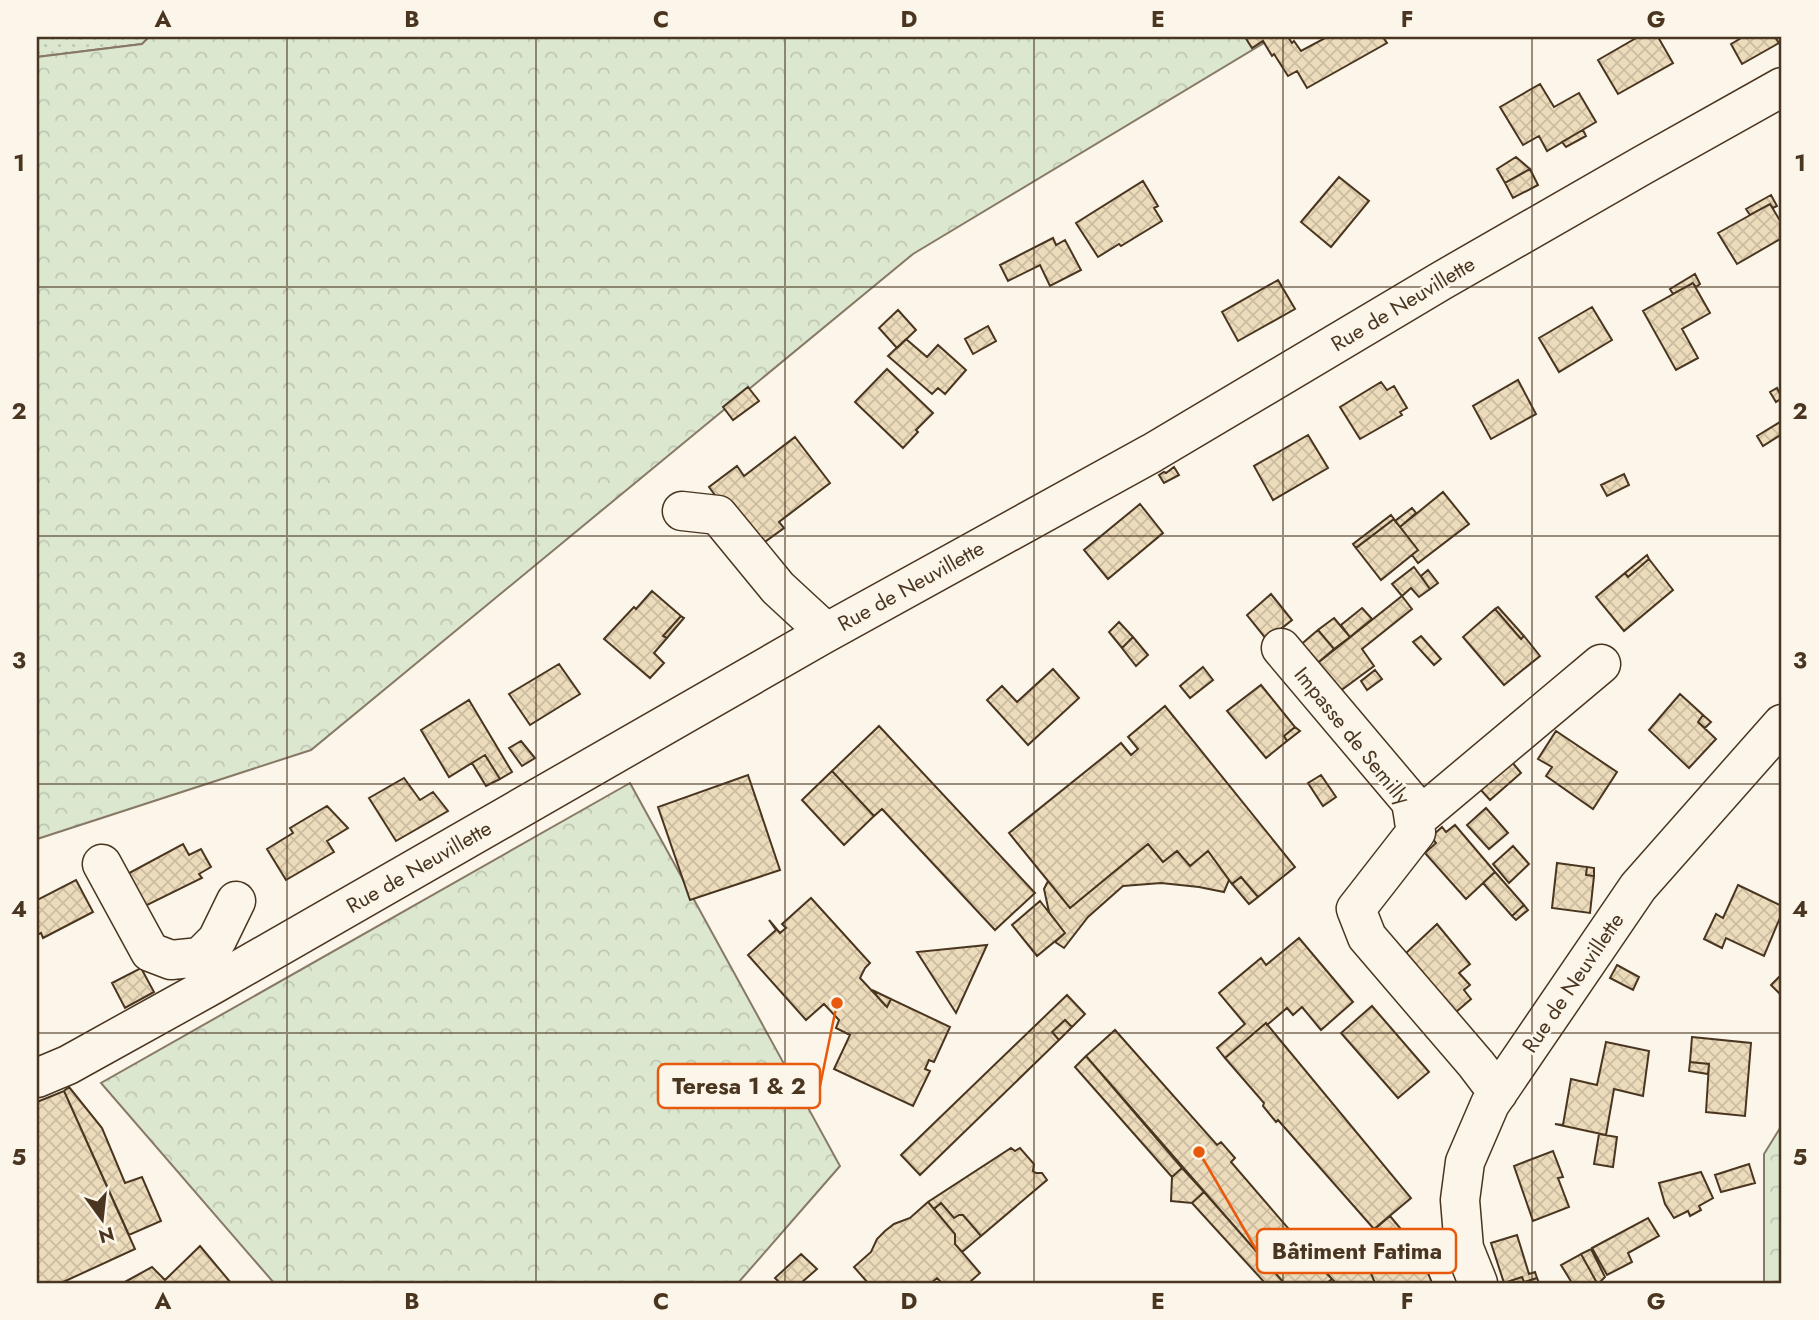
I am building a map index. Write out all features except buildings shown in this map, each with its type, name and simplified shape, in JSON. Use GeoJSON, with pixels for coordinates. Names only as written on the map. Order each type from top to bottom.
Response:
{"type":"FeatureCollection","features":[{"type":"Feature","properties":{"kind":"street","name":"Rue de Neuvillette"},"geometry":{"type":"LineString","coordinates":[[37,1079],[68,1065],[207,971],[1152,453],[1465,267],[1782,87]]}},
{"type":"Feature","properties":{"kind":"street"},"geometry":{"type":"LineString","coordinates":[[682,511],[718,515],[778,588],[817,624],[822,635]]}},
{"type":"Feature","properties":{"kind":"street","name":"Impasse de Semilly"},"geometry":{"type":"LineString","coordinates":[[1281,648],[1411,802],[1416,832],[1356,909],[1367,937],[1476,1064],[1497,1093]]}},
{"type":"Feature","properties":{"kind":"street"},"geometry":{"type":"LineString","coordinates":[[1414,821],[1601,664]]}},
{"type":"Feature","properties":{"kind":"street","name":"Rue de Neuvillette"},"geometry":{"type":"LineString","coordinates":[[1478,1283],[1464,1248],[1460,1200],[1465,1163],[1490,1104],[1639,887],[1782,724]]}},
{"type":"Feature","properties":{"kind":"street"},"geometry":{"type":"LineString","coordinates":[[102,864],[150,953],[207,971],[217,940],[236,901]]}},
{"type":"Feature","properties":{"kind":"green space"},"geometry":{"type":"Polygon","coordinates":[[[37,37],[149,37],[142,44],[37,57],[37,37]]]}},
{"type":"Feature","properties":{"kind":"green space"},"geometry":{"type":"Polygon","coordinates":[[[149,37],[1274,37],[913,254],[311,750],[37,839],[37,57],[142,44],[149,37]]]}},
{"type":"Feature","properties":{"kind":"green space"},"geometry":{"type":"Polygon","coordinates":[[[630,783],[840,1166],[738,1283],[274,1283],[101,1083],[630,783]]]}},
{"type":"Feature","properties":{"kind":"green space"},"geometry":{"type":"Polygon","coordinates":[[[1782,1125],[1782,1283],[1764,1283],[1764,1154],[1782,1125]]]}},
{"type":"Feature","properties":{"kind":"place","name":"Teresa 1 & 2"},"geometry":{"type":"Point","coordinates":[837,1003]}},
{"type":"Feature","properties":{"kind":"place","name":"Bâtiment Fatima"},"geometry":{"type":"Point","coordinates":[1199,1152]}}]}
